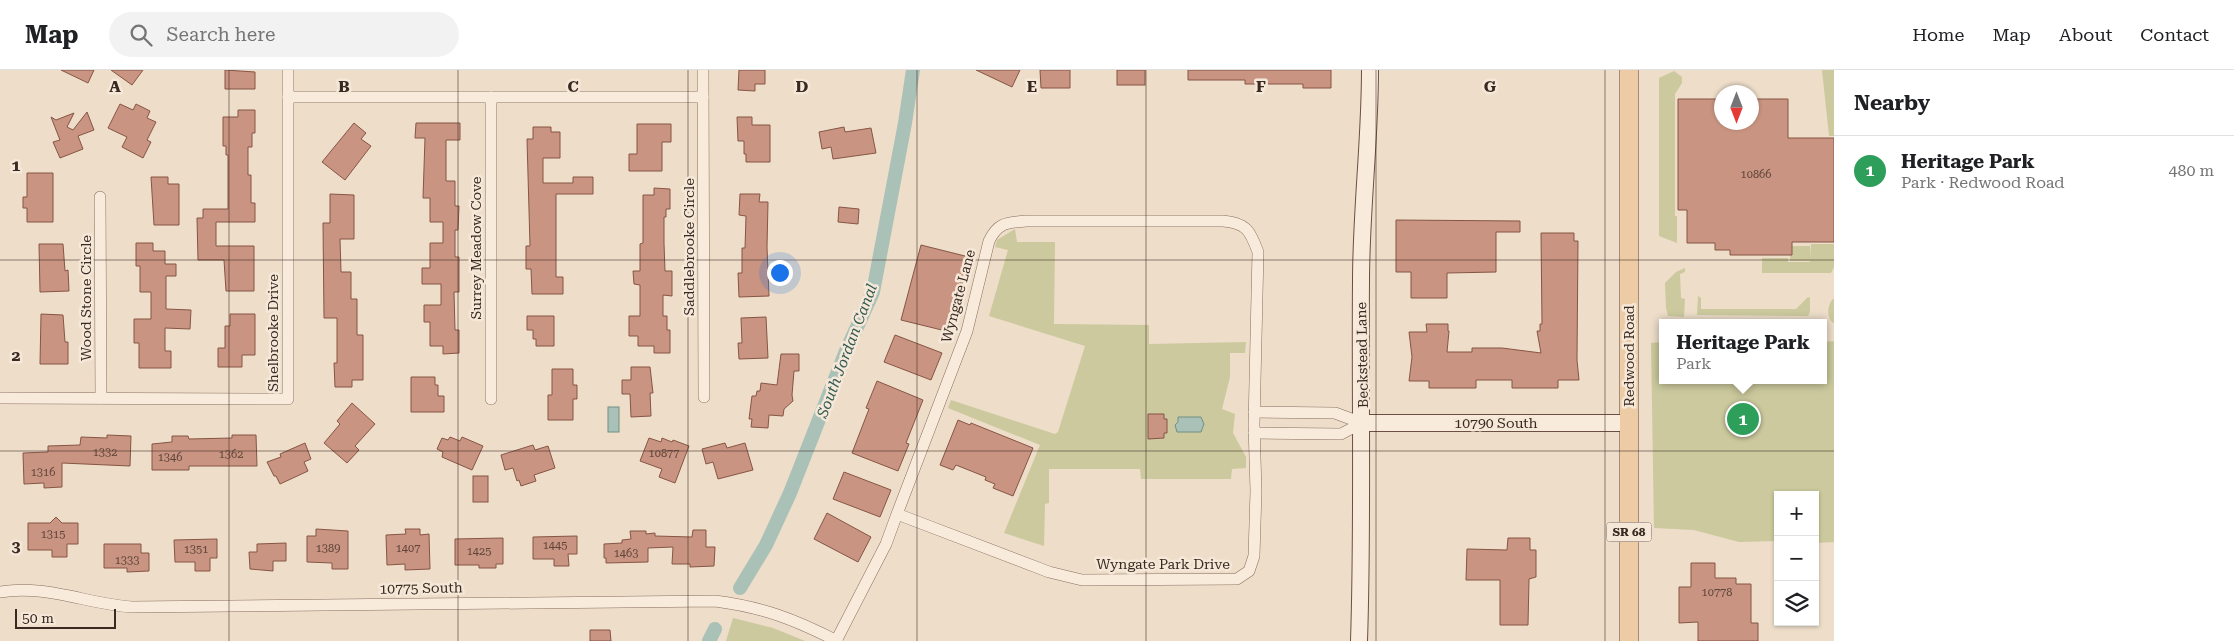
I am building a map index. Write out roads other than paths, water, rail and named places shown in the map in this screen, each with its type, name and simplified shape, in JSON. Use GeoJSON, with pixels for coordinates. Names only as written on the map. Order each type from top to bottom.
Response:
{"type":"FeatureCollection","features":[{"type":"Feature","properties":{"kind":"main road","name":"Redwood Road"},"geometry":{"type":"LineString","coordinates":[[1629,70],[1629,641]]}},
{"type":"Feature","properties":{"kind":"street","name":"Shelbrooke Drive"},"geometry":{"type":"LineString","coordinates":[[0,398],[288,399],[288,70]]}},
{"type":"Feature","properties":{"kind":"street","name":"Saddlebrooke Circle"},"geometry":{"type":"LineString","coordinates":[[703,70],[704,397]]}},
{"type":"Feature","properties":{"kind":"street","name":"Beckstead Lane"},"geometry":{"type":"LineString","coordinates":[[1359,641],[1362,242],[1370,118],[1370,70]]}},
{"type":"Feature","properties":{"kind":"street"},"geometry":{"type":"LineString","coordinates":[[288,97],[703,97]]}},
{"type":"Feature","properties":{"kind":"street","name":"Surrey Meadow Cove"},"geometry":{"type":"LineString","coordinates":[[491,97],[491,399]]}},
{"type":"Feature","properties":{"kind":"street","name":"Wood Stone Circle"},"geometry":{"type":"LineString","coordinates":[[100,197],[101,398]]}},
{"type":"Feature","properties":{"kind":"street","name":"Wyngate Lane"},"geometry":{"type":"LineString","coordinates":[[836,641],[886,544],[967,331],[989,241],[995,229],[1007,223],[1026,221],[1223,221],[1239,222],[1251,234]]}},
{"type":"Feature","properties":{"kind":"street","name":"Wyngate Park Drive"},"geometry":{"type":"LineString","coordinates":[[897,514],[1049,572],[1082,580],[1237,579],[1249,571],[1254,556],[1256,491],[1254,412],[1258,252],[1251,234]]}},
{"type":"Feature","properties":{"kind":"street","name":"10790 South"},"geometry":{"type":"LineString","coordinates":[[1254,412],[1335,413],[1362,423],[1629,423]]}},
{"type":"Feature","properties":{"kind":"street","name":"10790 South"},"geometry":{"type":"LineString","coordinates":[[1254,433],[1341,434],[1362,423]]}},
{"type":"Feature","properties":{"kind":"street","name":"10775 South"},"geometry":{"type":"LineString","coordinates":[[0,592],[9,590],[50,593],[99,604],[132,607],[715,601],[796,620],[836,641]]}},
{"type":"Feature","properties":{"kind":"waterway","name":"South Jordan Canal"},"geometry":{"type":"LineString","coordinates":[[740,588],[766,545],[790,493],[846,351],[873,292],[905,123],[913,70]]}},
{"type":"Feature","properties":{"kind":"waterway","name":"South Jordan Canal"},"geometry":{"type":"LineString","coordinates":[[709,641],[715,629]]}},
{"type":"Feature","properties":{"kind":"place","name":"Heritage Park"},"geometry":{"type":"Point","coordinates":[1743,419]}}]}
